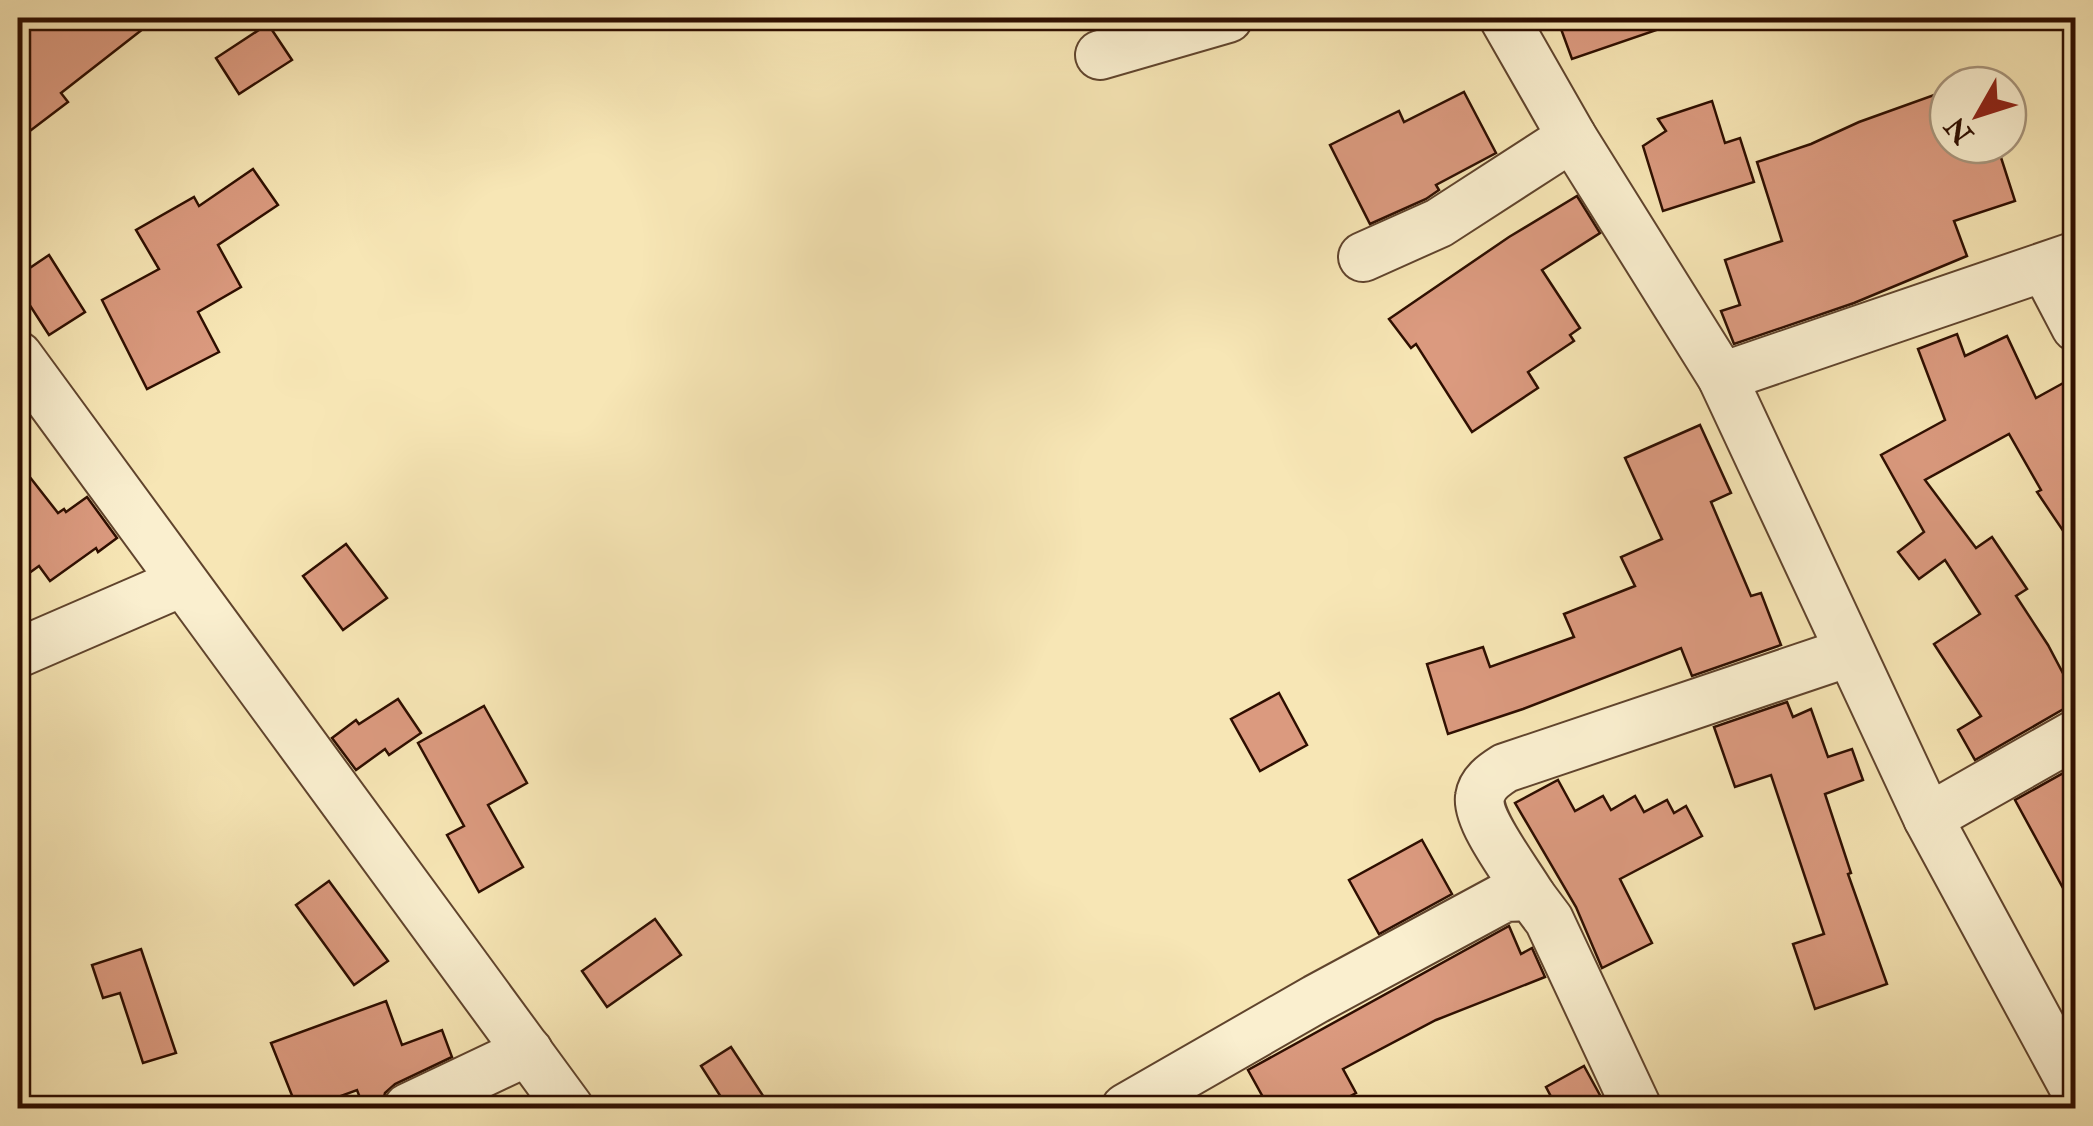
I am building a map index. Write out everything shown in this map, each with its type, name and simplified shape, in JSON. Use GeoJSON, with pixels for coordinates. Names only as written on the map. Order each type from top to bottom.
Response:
{"type":"FeatureCollection","features":[{"type":"Feature","properties":{"kind":"street"},"geometry":{"type":"LineString","coordinates":[[1100,56],[1228,18]]}},
{"type":"Feature","properties":{"kind":"street"},"geometry":{"type":"LineString","coordinates":[[1504,18],[1572,137],[1722,377],[1928,818],[2076,1091]]}},
{"type":"Feature","properties":{"kind":"street"},"geometry":{"type":"LineString","coordinates":[[1363,258],[1439,223],[1572,137]]}},
{"type":"Feature","properties":{"kind":"street"},"geometry":{"type":"LineString","coordinates":[[1722,377],[2060,262],[2076,327]]}},
{"type":"Feature","properties":{"kind":"street"},"geometry":{"type":"LineString","coordinates":[[18,356],[570,1108]]}},
{"type":"Feature","properties":{"kind":"street"},"geometry":{"type":"LineString","coordinates":[[18,653],[182,582]]}},
{"type":"Feature","properties":{"kind":"street"},"geometry":{"type":"LineString","coordinates":[[1637,1108],[1550,920],[1482,816],[1479,798],[1488,779],[1505,768],[1849,652]]}},
{"type":"Feature","properties":{"kind":"street"},"geometry":{"type":"LineString","coordinates":[[1928,818],[2076,734]]}},
{"type":"Feature","properties":{"kind":"street"},"geometry":{"type":"LineString","coordinates":[[1126,1108],[1505,897],[1531,896]]}},
{"type":"Feature","properties":{"kind":"street"},"geometry":{"type":"LineString","coordinates":[[408,1108],[528,1051]]}},
{"type":"Feature","properties":{"kind":"street"},"geometry":{"type":"LineString","coordinates":[[2062,1108],[2076,1101]]}},
{"type":"Feature","properties":{"kind":"building"},"geometry":{"type":"Polygon","coordinates":[[[18,18],[157,18],[61,93],[68,102],[18,140],[18,18]]]}},
{"type":"Feature","properties":{"kind":"building"},"geometry":{"type":"Polygon","coordinates":[[[1557,18],[1676,18],[1677,23],[1572,59],[1557,18]]]}},
{"type":"Feature","properties":{"kind":"building"},"geometry":{"type":"Polygon","coordinates":[[[268,24],[292,60],[239,94],[216,58],[268,24]]]}},
{"type":"Feature","properties":{"kind":"building"},"geometry":{"type":"Polygon","coordinates":[[[1464,92],[1496,153],[1436,185],[1439,190],[1426,199],[1370,224],[1330,145],[1399,111],[1404,122],[1464,92]]]}},
{"type":"Feature","properties":{"kind":"building"},"geometry":{"type":"Polygon","coordinates":[[[1928,97],[1928,165],[2003,165],[2015,201],[1954,221],[1967,256],[1854,303],[1734,344],[1721,311],[1740,305],[1725,260],[1782,241],[1757,162],[1928,97]]]}},
{"type":"Feature","properties":{"kind":"building"},"geometry":{"type":"Polygon","coordinates":[[[1712,101],[1725,143],[1740,138],[1754,182],[1663,211],[1643,146],[1666,131],[1658,119],[1712,101]]]}},
{"type":"Feature","properties":{"kind":"building"},"geometry":{"type":"Polygon","coordinates":[[[253,169],[278,205],[218,245],[241,287],[198,312],[219,352],[147,389],[102,300],[159,269],[136,230],[194,197],[199,206],[253,169]]]}},
{"type":"Feature","properties":{"kind":"building"},"geometry":{"type":"Polygon","coordinates":[[[1577,196],[1600,233],[1542,270],[1580,328],[1570,335],[1574,341],[1528,372],[1538,388],[1472,432],[1416,344],[1411,348],[1389,319],[1577,196]]]}},
{"type":"Feature","properties":{"kind":"building"},"geometry":{"type":"Polygon","coordinates":[[[49,255],[85,312],[49,335],[18,287],[18,276],[49,255]]]}},
{"type":"Feature","properties":{"kind":"building"},"geometry":{"type":"Polygon","coordinates":[[[1957,334],[1965,356],[2007,336],[2036,398],[2076,376],[2076,550],[2037,492],[2041,490],[2009,434],[1925,480],[1976,548],[1992,537],[2027,589],[2016,596],[2076,698],[2076,707],[2062,710],[1975,760],[1958,730],[1981,716],[1934,644],[1980,614],[1945,560],[1919,579],[1898,552],[1924,532],[1881,455],[1945,420],[1918,349],[1957,334]]]}},
{"type":"Feature","properties":{"kind":"building"},"geometry":{"type":"Polygon","coordinates":[[[1700,425],[1731,493],[1711,502],[1751,596],[1761,593],[1781,645],[1692,676],[1681,648],[1448,734],[1427,664],[1483,647],[1490,667],[1574,637],[1564,614],[1635,586],[1621,557],[1662,539],[1625,458],[1700,425]]]}},
{"type":"Feature","properties":{"kind":"building"},"geometry":{"type":"Polygon","coordinates":[[[18,462],[58,513],[87,497],[117,538],[50,581],[39,566],[18,581],[18,462]]]}},
{"type":"Feature","properties":{"kind":"building"},"geometry":{"type":"Polygon","coordinates":[[[346,544],[387,598],[343,630],[303,576],[346,544]]]}},
{"type":"Feature","properties":{"kind":"building"},"geometry":{"type":"Polygon","coordinates":[[[1279,693],[1307,745],[1260,771],[1231,719],[1279,693]]]}},
{"type":"Feature","properties":{"kind":"building"},"geometry":{"type":"Polygon","coordinates":[[[398,699],[421,733],[389,755],[385,749],[356,770],[332,738],[356,720],[359,724],[398,699]]]}},
{"type":"Feature","properties":{"kind":"building"},"geometry":{"type":"Polygon","coordinates":[[[1787,702],[1793,717],[1811,709],[1828,757],[1852,749],[1863,780],[1825,794],[1887,984],[1815,1009],[1793,944],[1824,934],[1771,775],[1735,787],[1714,727],[1787,702]]]}},
{"type":"Feature","properties":{"kind":"building"},"geometry":{"type":"Polygon","coordinates":[[[484,706],[527,783],[488,805],[523,867],[479,892],[447,835],[464,826],[418,743],[484,706]]]}},
{"type":"Feature","properties":{"kind":"building"},"geometry":{"type":"Polygon","coordinates":[[[2076,766],[2076,912],[2015,800],[2076,766]]]}},
{"type":"Feature","properties":{"kind":"building"},"geometry":{"type":"Polygon","coordinates":[[[1558,780],[1575,811],[1603,796],[1611,810],[1635,796],[1644,812],[1667,800],[1674,813],[1686,806],[1702,836],[1620,879],[1652,943],[1602,968],[1576,907],[1515,803],[1558,780]]]}},
{"type":"Feature","properties":{"kind":"building"},"geometry":{"type":"Polygon","coordinates":[[[1422,840],[1452,894],[1379,934],[1349,880],[1422,840]]]}},
{"type":"Feature","properties":{"kind":"building"},"geometry":{"type":"Polygon","coordinates":[[[329,881],[388,961],[354,985],[296,905],[329,881]]]}},
{"type":"Feature","properties":{"kind":"building"},"geometry":{"type":"Polygon","coordinates":[[[655,919],[681,955],[607,1007],[582,971],[655,919]]]}},
{"type":"Feature","properties":{"kind":"building"},"geometry":{"type":"Polygon","coordinates":[[[1509,926],[1521,954],[1532,948],[1545,977],[1436,1020],[1343,1069],[1356,1093],[1328,1108],[1269,1108],[1248,1070],[1509,926]]]}},
{"type":"Feature","properties":{"kind":"building"},"geometry":{"type":"Polygon","coordinates":[[[141,949],[176,1053],[143,1063],[120,993],[103,998],[92,965],[141,949]]]}},
{"type":"Feature","properties":{"kind":"building"},"geometry":{"type":"Polygon","coordinates":[[[386,1001],[402,1045],[442,1030],[452,1057],[395,1084],[385,1093],[381,1108],[364,1108],[357,1090],[308,1108],[297,1108],[271,1043],[386,1001]]]}},
{"type":"Feature","properties":{"kind":"building"},"geometry":{"type":"Polygon","coordinates":[[[731,1047],[771,1108],[728,1108],[701,1066],[731,1047]]]}},
{"type":"Feature","properties":{"kind":"building"},"geometry":{"type":"Polygon","coordinates":[[[1584,1066],[1607,1108],[1557,1108],[1546,1087],[1584,1066]]]}}]}
